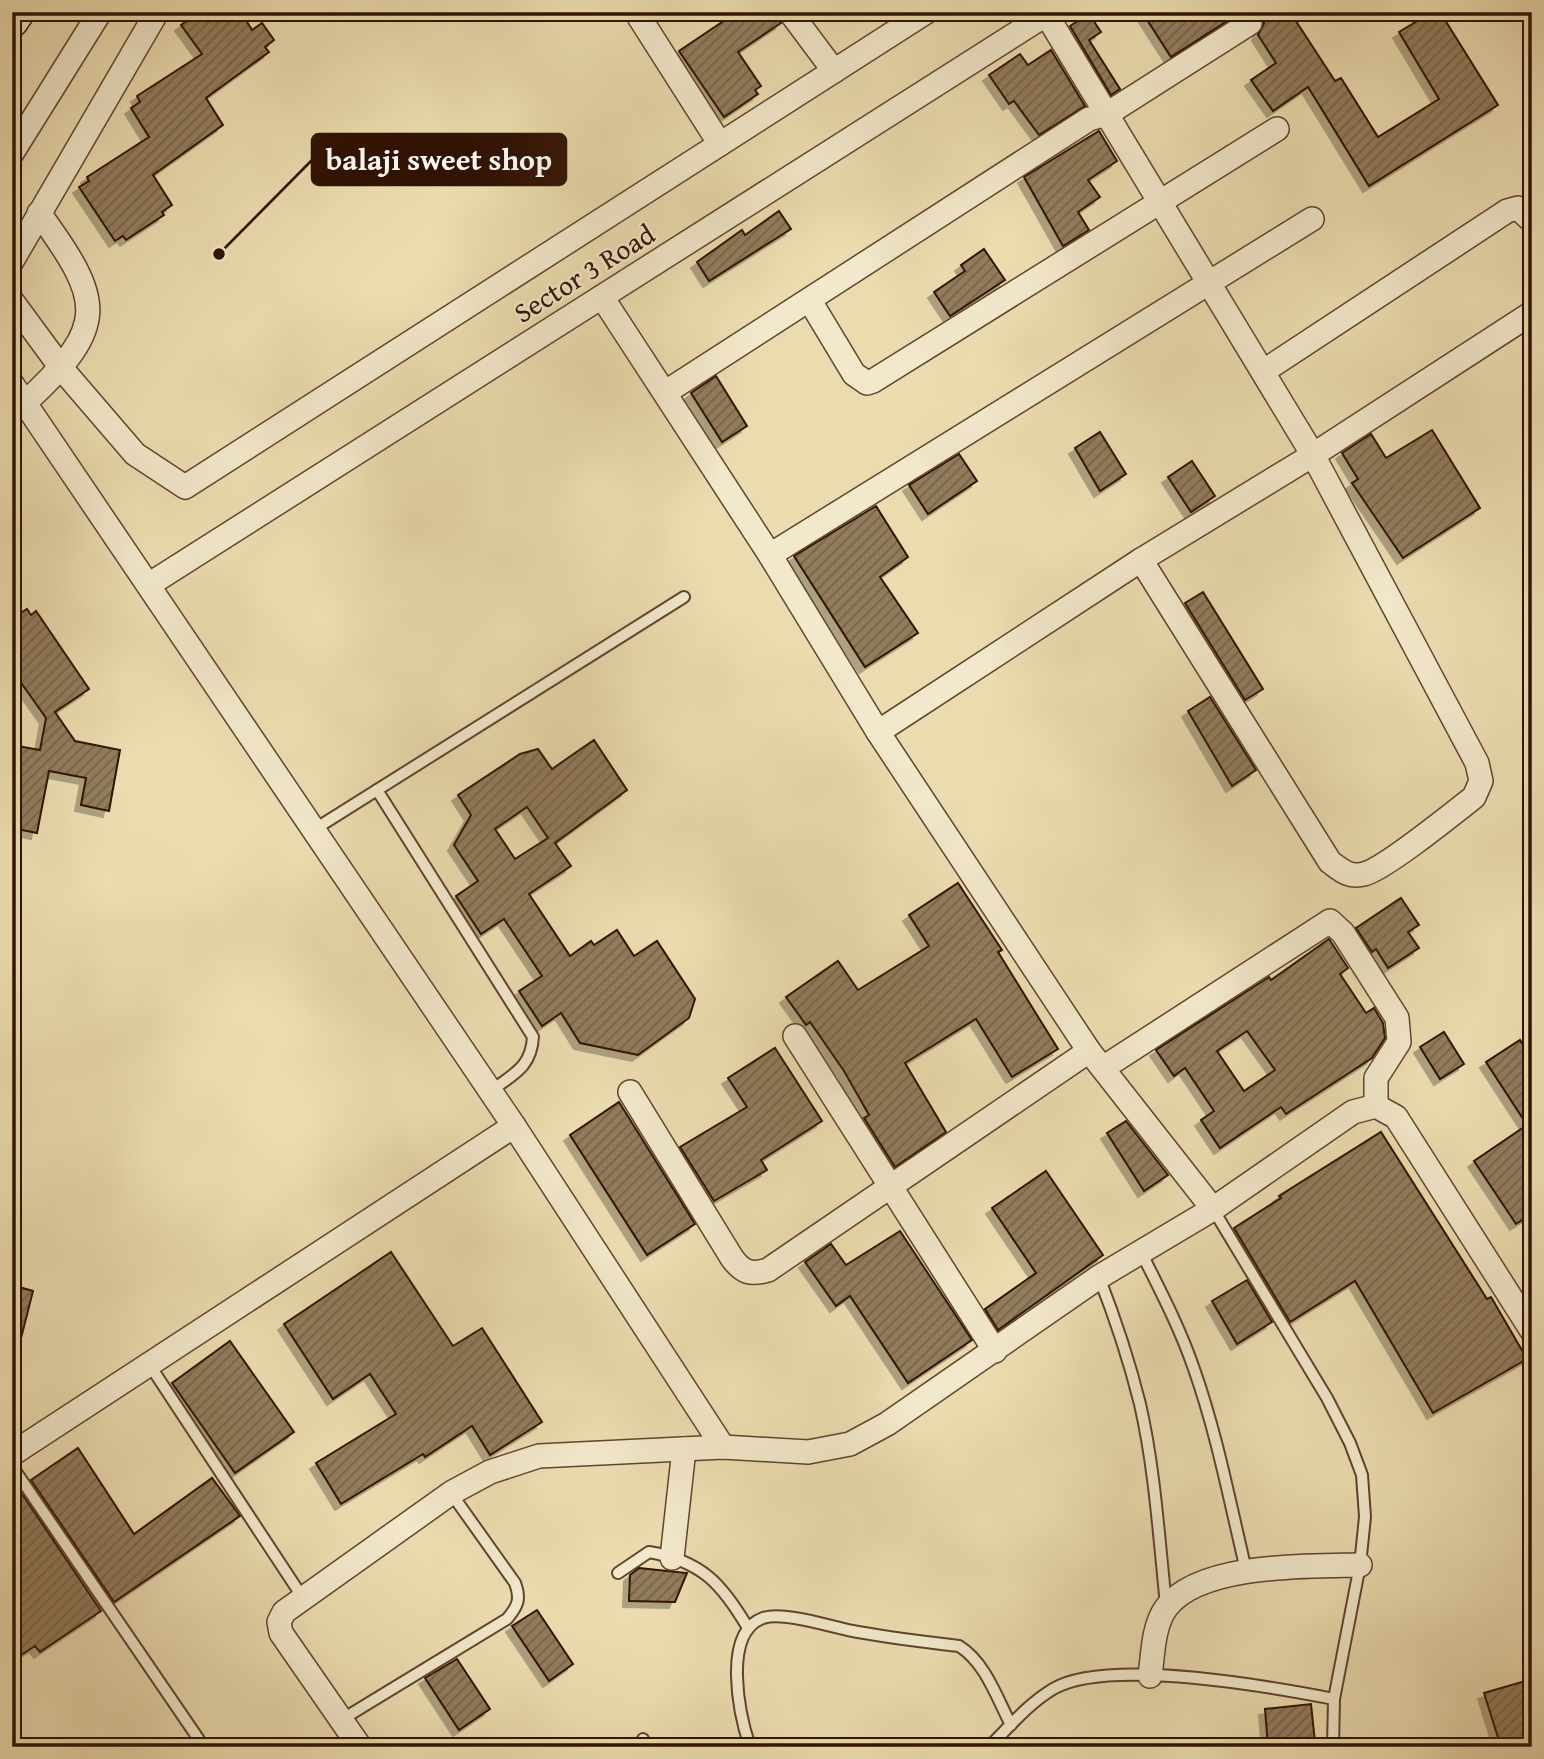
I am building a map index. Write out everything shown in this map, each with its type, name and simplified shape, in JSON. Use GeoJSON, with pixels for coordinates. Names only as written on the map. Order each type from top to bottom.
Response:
{"type":"FeatureCollection","features":[{"type":"Feature","properties":{"kind":"main road"},"geometry":{"type":"LineString","coordinates":[[12,21],[18,12]]}},
{"type":"Feature","properties":{"kind":"street"},"geometry":{"type":"LineString","coordinates":[[12,153],[100,12]]}},
{"type":"Feature","properties":{"kind":"street"},"geometry":{"type":"LineString","coordinates":[[12,261],[157,12]]}},
{"type":"Feature","properties":{"kind":"street"},"geometry":{"type":"LineString","coordinates":[[636,12],[720,144]]}},
{"type":"Feature","properties":{"kind":"street"},"geometry":{"type":"LineString","coordinates":[[790,12],[834,71]]}},
{"type":"Feature","properties":{"kind":"street"},"geometry":{"type":"LineString","coordinates":[[12,301],[62,369],[135,454],[185,487],[926,12]]}},
{"type":"Feature","properties":{"kind":"street"},"geometry":{"type":"LineString","coordinates":[[1048,13],[1313,455],[1477,763],[1481,781],[1474,797],[1382,864],[1364,874],[1346,874],[1330,862],[1141,560]]}},
{"type":"Feature","properties":{"kind":"street","name":"Sector 3 Road"},"geometry":{"type":"LineString","coordinates":[[150,584],[1048,13]]}},
{"type":"Feature","properties":{"kind":"street"},"geometry":{"type":"LineString","coordinates":[[666,392],[1089,119],[1107,114],[1250,23]]}},
{"type":"Feature","properties":{"kind":"street"},"geometry":{"type":"LineString","coordinates":[[810,301],[854,374],[867,383],[1277,128]]}},
{"type":"Feature","properties":{"kind":"street"},"geometry":{"type":"LineString","coordinates":[[1264,371],[1507,211],[1518,208],[1532,221]]}},
{"type":"Feature","properties":{"kind":"street"},"geometry":{"type":"LineString","coordinates":[[27,401],[62,369],[87,328],[88,304],[81,278],[68,253],[39,213]]}},
{"type":"Feature","properties":{"kind":"street"},"geometry":{"type":"LineString","coordinates":[[770,555],[1312,219]]}},
{"type":"Feature","properties":{"kind":"street"},"geometry":{"type":"LineString","coordinates":[[602,298],[666,392],[770,555],[878,732],[1096,1059],[1213,1209]]}},
{"type":"Feature","properties":{"kind":"street"},"geometry":{"type":"LineString","coordinates":[[878,732],[1141,560],[1313,455],[1532,313]]}},
{"type":"Feature","properties":{"kind":"street"},"geometry":{"type":"LineString","coordinates":[[12,384],[27,401],[491,1091],[723,1447]]}},
{"type":"Feature","properties":{"kind":"street"},"geometry":{"type":"LineString","coordinates":[[630,1092],[732,1258],[741,1270],[753,1274],[768,1270],[892,1185],[1096,1059],[1330,921],[1343,933],[1397,1018],[1399,1042],[1376,1078],[1376,1106]]}},
{"type":"Feature","properties":{"kind":"street"},"geometry":{"type":"LineString","coordinates":[[795,1036],[995,1351]]}},
{"type":"Feature","properties":{"kind":"street"},"geometry":{"type":"LineString","coordinates":[[360,1747],[281,1633],[279,1622],[284,1612],[451,1493],[489,1472],[539,1457],[723,1447],[808,1452],[850,1444],[887,1424],[1099,1276],[1213,1209],[1353,1112],[1376,1106],[1396,1118],[1532,1331]]}},
{"type":"Feature","properties":{"kind":"street"},"geometry":{"type":"LineString","coordinates":[[12,1454],[514,1126]]}},
{"type":"Feature","properties":{"kind":"street"},"geometry":{"type":"LineString","coordinates":[[672,1558],[684,1449]]}},
{"type":"Feature","properties":{"kind":"street"},"geometry":{"type":"LineString","coordinates":[[1150,1675],[1156,1632],[1166,1608],[1189,1590],[1246,1570],[1360,1565]]}},
{"type":"Feature","properties":{"kind":"lane"},"geometry":{"type":"LineString","coordinates":[[315,829],[684,597]]}},
{"type":"Feature","properties":{"kind":"lane"},"geometry":{"type":"LineString","coordinates":[[377,790],[533,1037],[532,1054],[525,1066],[491,1091]]}},
{"type":"Feature","properties":{"kind":"lane"},"geometry":{"type":"LineString","coordinates":[[1213,1209],[1350,1443],[1362,1475],[1365,1517],[1360,1565],[1334,1699],[1333,1747]]}},
{"type":"Feature","properties":{"kind":"lane"},"geometry":{"type":"LineString","coordinates":[[1140,1252],[1171,1313],[1194,1368],[1214,1434],[1246,1570]]}},
{"type":"Feature","properties":{"kind":"lane"},"geometry":{"type":"LineString","coordinates":[[1099,1276],[1120,1332],[1140,1404],[1152,1470],[1166,1608]]}},
{"type":"Feature","properties":{"kind":"lane"},"geometry":{"type":"LineString","coordinates":[[149,1364],[303,1598]]}},
{"type":"Feature","properties":{"kind":"lane"},"geometry":{"type":"LineString","coordinates":[[12,1466],[204,1747]]}},
{"type":"Feature","properties":{"kind":"lane"},"geometry":{"type":"LineString","coordinates":[[341,1720],[507,1619],[518,1606],[519,1594],[514,1583],[451,1493]]}},
{"type":"Feature","properties":{"kind":"lane"},"geometry":{"type":"LineString","coordinates":[[618,1573],[642,1554],[649,1552],[693,1565],[715,1580],[748,1628]]}},
{"type":"Feature","properties":{"kind":"lane"},"geometry":{"type":"LineString","coordinates":[[750,1747],[740,1717],[736,1686],[739,1656],[748,1628],[763,1618],[781,1617],[859,1633],[959,1646],[972,1654],[981,1667],[1011,1725]]}},
{"type":"Feature","properties":{"kind":"lane"},"geometry":{"type":"LineString","coordinates":[[989,1747],[1055,1688],[1083,1678],[1150,1675],[1234,1682],[1334,1699]]}},
{"type":"Feature","properties":{"kind":"building"},"geometry":{"type":"Polygon","coordinates":[[[199,12],[241,12],[252,30],[262,23],[274,40],[265,47],[269,52],[206,98],[223,125],[153,175],[172,205],[162,212],[164,215],[126,240],[123,236],[115,241],[79,187],[89,181],[87,177],[149,137],[131,108],[140,102],[137,96],[202,54],[181,25],[199,12]]]}},
{"type":"Feature","properties":{"kind":"building"},"geometry":{"type":"Polygon","coordinates":[[[737,12],[776,12],[781,23],[738,52],[761,86],[755,90],[758,94],[724,117],[679,51],[737,12]]]}},
{"type":"Feature","properties":{"kind":"building"},"geometry":{"type":"Polygon","coordinates":[[[1142,12],[1241,12],[1171,57],[1142,12]]]}},
{"type":"Feature","properties":{"kind":"building"},"geometry":{"type":"Polygon","coordinates":[[[1258,12],[1290,12],[1335,81],[1341,78],[1378,137],[1439,99],[1399,32],[1432,12],[1440,12],[1498,105],[1369,186],[1308,87],[1273,111],[1251,80],[1276,63],[1258,35],[1264,23],[1258,12]]]}},
{"type":"Feature","properties":{"kind":"building"},"geometry":{"type":"Polygon","coordinates":[[[1089,14],[1101,32],[1089,40],[1120,89],[1111,95],[1070,26],[1089,14]]]}},
{"type":"Feature","properties":{"kind":"building"},"geometry":{"type":"Polygon","coordinates":[[[1051,50],[1085,106],[1039,135],[1014,101],[1009,104],[989,75],[1020,54],[1028,65],[1051,50]]]}},
{"type":"Feature","properties":{"kind":"building"},"geometry":{"type":"Polygon","coordinates":[[[1099,131],[1117,161],[1088,180],[1100,197],[1078,212],[1089,230],[1063,246],[1024,177],[1099,131]]]}},
{"type":"Feature","properties":{"kind":"building"},"geometry":{"type":"Polygon","coordinates":[[[779,211],[791,229],[709,281],[697,262],[742,230],[745,235],[779,211]]]}},
{"type":"Feature","properties":{"kind":"building"},"geometry":{"type":"Polygon","coordinates":[[[984,249],[1005,280],[950,316],[934,292],[965,271],[961,265],[984,249]]]}},
{"type":"Feature","properties":{"kind":"building"},"geometry":{"type":"Polygon","coordinates":[[[716,376],[747,426],[722,442],[691,393],[716,376]]]}},
{"type":"Feature","properties":{"kind":"building"},"geometry":{"type":"Polygon","coordinates":[[[1432,430],[1480,508],[1403,558],[1352,483],[1358,479],[1342,453],[1371,434],[1386,458],[1432,430]]]}},
{"type":"Feature","properties":{"kind":"building"},"geometry":{"type":"Polygon","coordinates":[[[1100,432],[1126,474],[1100,491],[1075,448],[1100,432]]]}},
{"type":"Feature","properties":{"kind":"building"},"geometry":{"type":"Polygon","coordinates":[[[959,454],[977,481],[928,514],[909,485],[959,454]]]}},
{"type":"Feature","properties":{"kind":"building"},"geometry":{"type":"Polygon","coordinates":[[[1192,461],[1215,496],[1191,512],[1168,477],[1192,461]]]}},
{"type":"Feature","properties":{"kind":"building"},"geometry":{"type":"Polygon","coordinates":[[[876,506],[908,557],[880,577],[918,633],[865,667],[794,556],[876,506]]]}},
{"type":"Feature","properties":{"kind":"building"},"geometry":{"type":"Polygon","coordinates":[[[1203,592],[1263,689],[1245,700],[1185,603],[1203,592]]]}},
{"type":"Feature","properties":{"kind":"building"},"geometry":{"type":"Polygon","coordinates":[[[27,609],[31,615],[36,611],[89,689],[55,712],[75,741],[120,750],[109,811],[81,805],[86,778],[49,771],[37,833],[12,828],[12,745],[40,750],[46,718],[12,670],[12,619],[27,609]]]}},
{"type":"Feature","properties":{"kind":"building"},"geometry":{"type":"Polygon","coordinates":[[[1210,697],[1256,770],[1232,786],[1188,711],[1210,697]]]}},
{"type":"Feature","properties":{"kind":"building"},"geometry":{"type":"Polygon","coordinates":[[[594,740],[627,790],[555,843],[571,866],[529,894],[570,956],[591,941],[594,945],[617,930],[634,956],[657,941],[695,999],[689,1018],[638,1055],[580,1043],[561,1013],[542,1026],[519,991],[542,976],[504,919],[481,934],[456,896],[478,881],[454,845],[471,815],[458,795],[520,754],[538,749],[552,769],[594,740]],[[527,807],[495,829],[515,859],[548,838],[527,807]]]}},
{"type":"Feature","properties":{"kind":"building"},"geometry":{"type":"Polygon","coordinates":[[[958,883],[1002,950],[998,952],[1058,1049],[1012,1077],[976,1019],[905,1063],[946,1132],[895,1167],[864,1118],[869,1115],[844,1071],[810,1022],[806,1025],[786,997],[838,961],[858,990],[929,946],[909,915],[958,883]]]}},
{"type":"Feature","properties":{"kind":"building"},"geometry":{"type":"Polygon","coordinates":[[[1401,898],[1419,925],[1408,932],[1419,948],[1388,968],[1376,949],[1372,952],[1356,928],[1401,898]]]}},
{"type":"Feature","properties":{"kind":"building"},"geometry":{"type":"Polygon","coordinates":[[[1329,939],[1348,968],[1340,974],[1366,1013],[1374,1008],[1383,1023],[1385,1038],[1372,1058],[1286,1114],[1281,1107],[1220,1148],[1201,1120],[1214,1111],[1185,1068],[1174,1076],[1156,1050],[1269,977],[1271,980],[1329,939]],[[1247,1031],[1217,1051],[1244,1091],[1275,1070],[1247,1031]]]}},
{"type":"Feature","properties":{"kind":"building"},"geometry":{"type":"Polygon","coordinates":[[[1444,1032],[1464,1064],[1440,1079],[1420,1047],[1444,1032]]]}},
{"type":"Feature","properties":{"kind":"building"},"geometry":{"type":"Polygon","coordinates":[[[1520,1040],[1532,1059],[1532,1214],[1516,1224],[1474,1161],[1527,1125],[1486,1062],[1520,1040]]]}},
{"type":"Feature","properties":{"kind":"building"},"geometry":{"type":"Polygon","coordinates":[[[775,1048],[822,1121],[761,1160],[767,1170],[714,1201],[680,1147],[747,1107],[728,1078],[775,1048]]]}},
{"type":"Feature","properties":{"kind":"building"},"geometry":{"type":"Polygon","coordinates":[[[619,1102],[695,1224],[647,1255],[570,1135],[619,1102]]]}},
{"type":"Feature","properties":{"kind":"building"},"geometry":{"type":"Polygon","coordinates":[[[1126,1121],[1168,1175],[1144,1191],[1107,1133],[1126,1121]]]}},
{"type":"Feature","properties":{"kind":"building"},"geometry":{"type":"Polygon","coordinates":[[[1381,1132],[1487,1299],[1491,1297],[1527,1359],[1433,1413],[1355,1281],[1290,1322],[1234,1228],[1281,1198],[1279,1196],[1381,1132]]]}},
{"type":"Feature","properties":{"kind":"building"},"geometry":{"type":"Polygon","coordinates":[[[1046,1171],[1103,1255],[998,1330],[985,1309],[1036,1273],[992,1208],[1046,1171]]]}},
{"type":"Feature","properties":{"kind":"building"},"geometry":{"type":"Polygon","coordinates":[[[900,1231],[972,1340],[908,1383],[850,1296],[836,1306],[805,1262],[831,1244],[846,1265],[900,1231]]]}},
{"type":"Feature","properties":{"kind":"building"},"geometry":{"type":"Polygon","coordinates":[[[391,1252],[453,1346],[482,1328],[542,1422],[490,1455],[472,1426],[425,1457],[423,1454],[341,1504],[316,1463],[396,1414],[370,1374],[333,1399],[284,1324],[391,1252]]]}},
{"type":"Feature","properties":{"kind":"building"},"geometry":{"type":"Polygon","coordinates":[[[1247,1280],[1272,1322],[1237,1344],[1212,1301],[1247,1280]]]}},
{"type":"Feature","properties":{"kind":"building"},"geometry":{"type":"Polygon","coordinates":[[[12,1285],[33,1291],[19,1346],[12,1346],[12,1285]]]}},
{"type":"Feature","properties":{"kind":"building"},"geometry":{"type":"Polygon","coordinates":[[[230,1341],[294,1432],[235,1473],[172,1383],[230,1341]]]}},
{"type":"Feature","properties":{"kind":"building"},"geometry":{"type":"Polygon","coordinates":[[[78,1448],[134,1534],[212,1478],[240,1516],[114,1602],[31,1480],[78,1448]]]}},
{"type":"Feature","properties":{"kind":"building"},"geometry":{"type":"Polygon","coordinates":[[[18,1488],[101,1611],[40,1652],[35,1646],[12,1661],[12,1492],[18,1488]]]}},
{"type":"Feature","properties":{"kind":"building"},"geometry":{"type":"Polygon","coordinates":[[[639,1568],[687,1573],[675,1602],[629,1601],[630,1575],[639,1568]]]}},
{"type":"Feature","properties":{"kind":"building"},"geometry":{"type":"Polygon","coordinates":[[[537,1610],[573,1664],[549,1681],[512,1626],[537,1610]]]}},
{"type":"Feature","properties":{"kind":"building"},"geometry":{"type":"Polygon","coordinates":[[[457,1659],[490,1709],[459,1730],[425,1678],[457,1659]]]}},
{"type":"Feature","properties":{"kind":"building"},"geometry":{"type":"Polygon","coordinates":[[[1532,1679],[1532,1747],[1501,1747],[1484,1693],[1532,1679]]]}},
{"type":"Feature","properties":{"kind":"building"},"geometry":{"type":"Polygon","coordinates":[[[1311,1704],[1315,1742],[1268,1747],[1265,1709],[1311,1704]]]}},
{"type":"Feature","properties":{"kind":"place","name":"balaji sweet shop"},"geometry":{"type":"Point","coordinates":[219,254]}}]}
